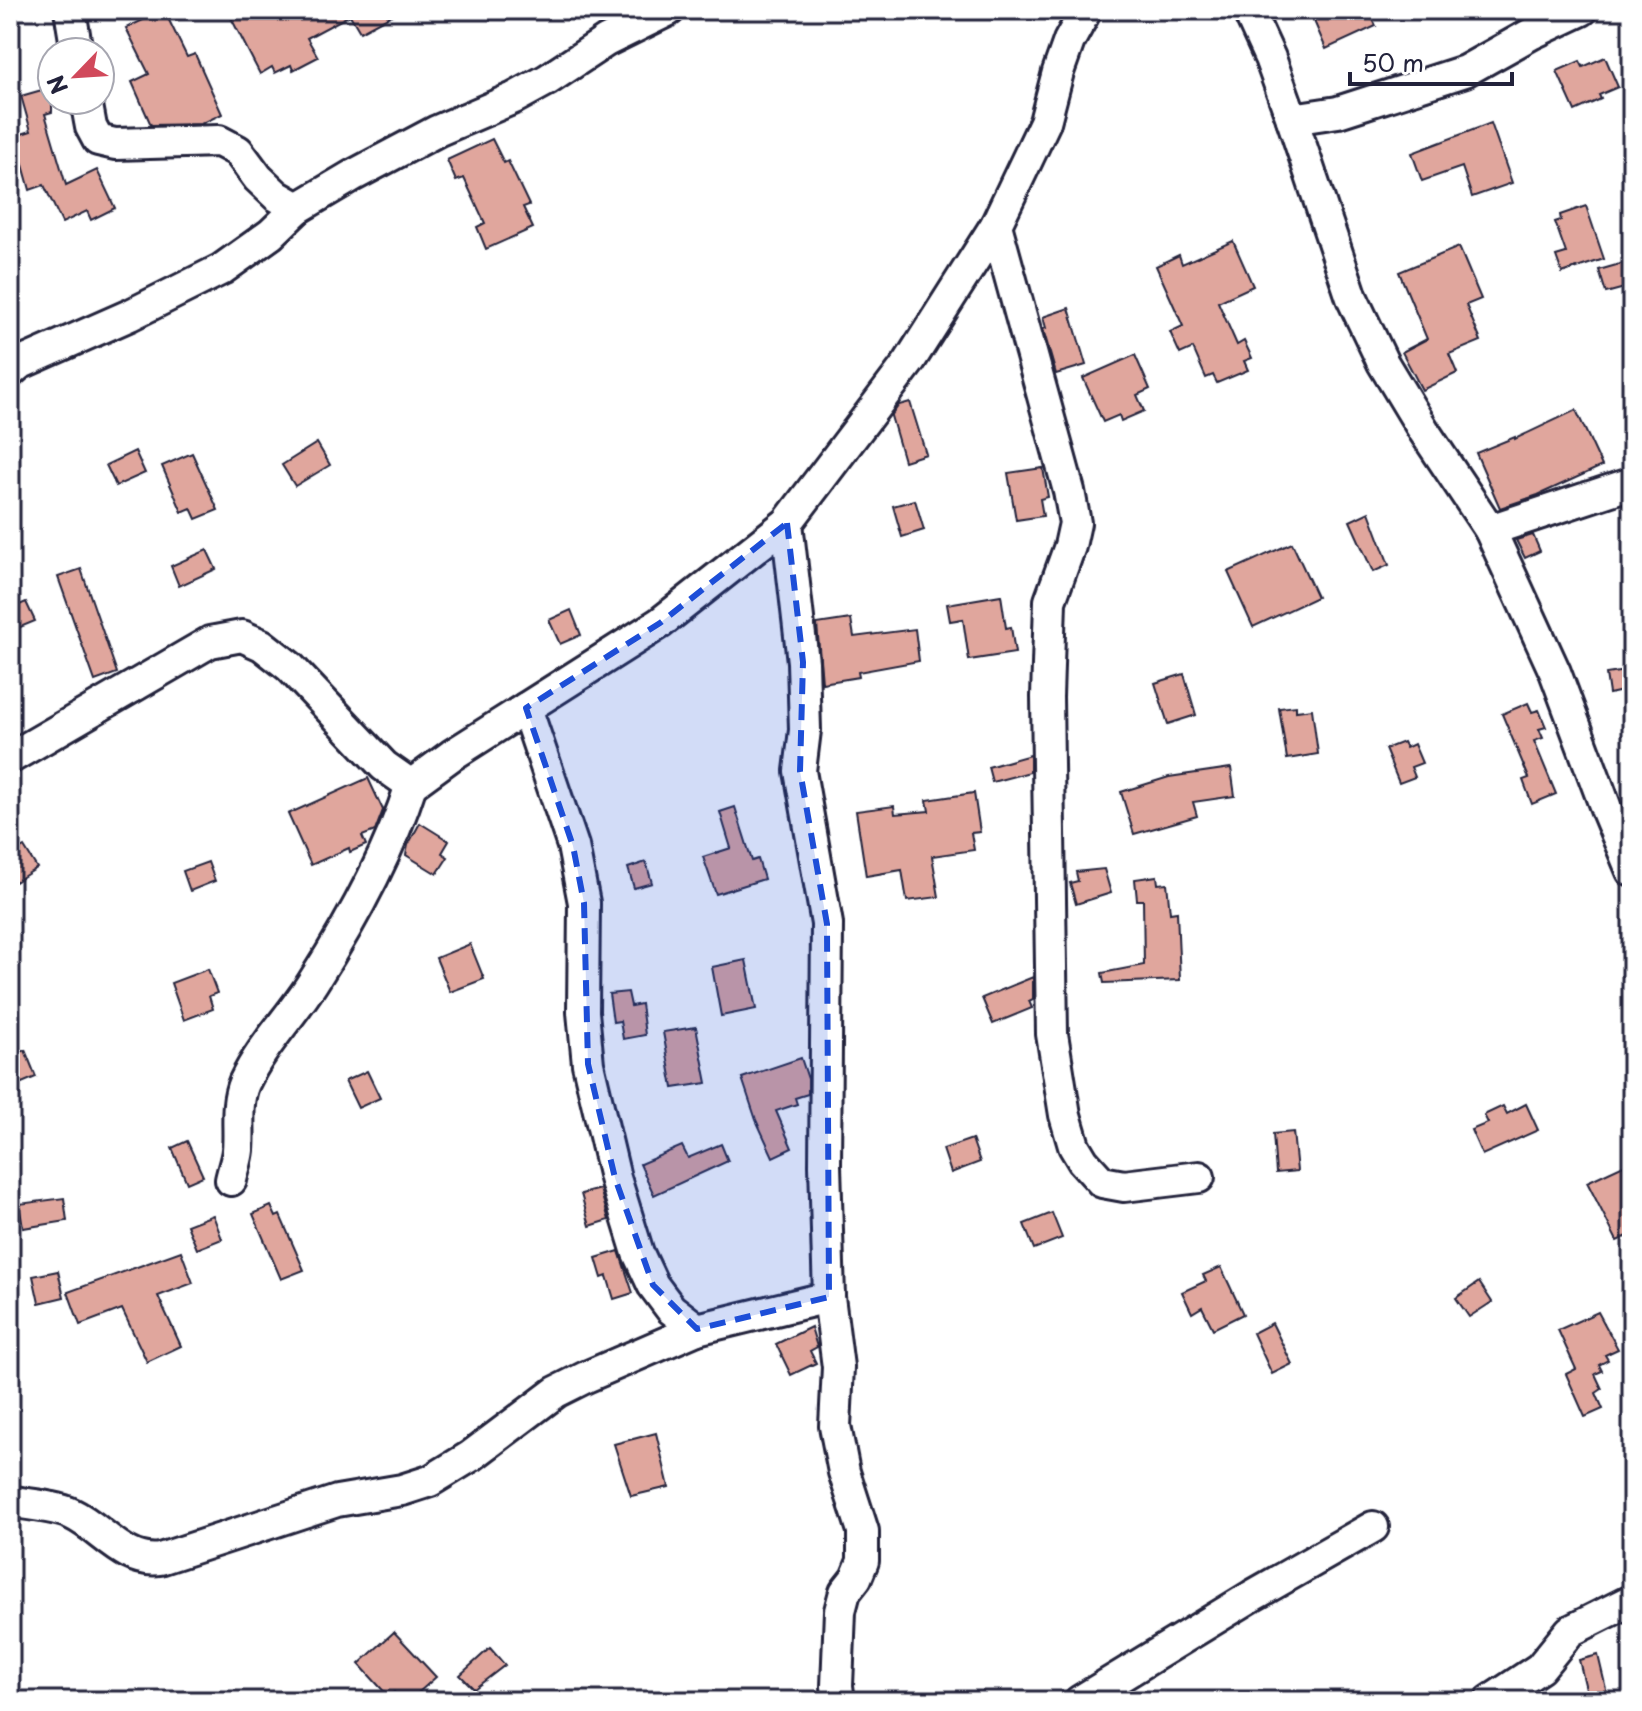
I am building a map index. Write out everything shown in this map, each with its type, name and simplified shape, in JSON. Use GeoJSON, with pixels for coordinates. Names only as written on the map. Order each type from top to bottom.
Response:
{"type":"FeatureCollection","features":[{"type":"Feature","properties":{"kind":"street"},"geometry":{"type":"LineString","coordinates":[[70,10],[74,36]]}},
{"type":"Feature","properties":{"kind":"street"},"geometry":{"type":"LineString","coordinates":[[10,372],[19,364],[130,315],[222,269],[271,234],[298,208],[425,137],[514,98],[606,41],[669,10]]}},
{"type":"Feature","properties":{"kind":"street"},"geometry":{"type":"LineString","coordinates":[[231,1180],[238,1152],[239,1107],[243,1086],[264,1047],[312,983],[358,906],[398,827],[411,785],[452,755],[660,623],[787,523],[909,362],[996,225],[1045,122],[1069,41],[1086,10]]}},
{"type":"Feature","properties":{"kind":"street"},"geometry":{"type":"LineString","coordinates":[[1248,10],[1270,58],[1352,298],[1377,350],[1424,431],[1490,530],[1555,672],[1632,871]]}},
{"type":"Feature","properties":{"kind":"street"},"geometry":{"type":"LineString","coordinates":[[1292,119],[1338,112],[1465,71],[1582,10]]}},
{"type":"Feature","properties":{"kind":"street"},"geometry":{"type":"LineString","coordinates":[[89,116],[98,140],[115,144],[219,141],[238,151],[258,178],[277,196],[298,208]]}},
{"type":"Feature","properties":{"kind":"street"},"geometry":{"type":"LineString","coordinates":[[996,225],[1069,491],[1075,523],[1050,601],[1047,697],[1052,1034],[1065,1115],[1074,1146],[1102,1182],[1124,1186],[1199,1177]]}},
{"type":"Feature","properties":{"kind":"street"},"geometry":{"type":"LineString","coordinates":[[1490,530],[1632,483]]}},
{"type":"Feature","properties":{"kind":"street"},"geometry":{"type":"LineString","coordinates":[[787,523],[803,662],[805,730],[800,771],[827,924],[825,1165],[829,1297],[838,1367],[836,1442],[863,1531],[863,1561],[856,1578],[845,1592],[840,1611],[839,1701]]}},
{"type":"Feature","properties":{"kind":"street"},"geometry":{"type":"LineString","coordinates":[[10,758],[191,651],[210,642],[242,636],[262,645],[290,667],[384,766],[411,785]]}},
{"type":"Feature","properties":{"kind":"street"},"geometry":{"type":"LineString","coordinates":[[526,708],[573,846],[584,903],[583,1012],[588,1064],[615,1178],[638,1253],[653,1285],[671,1309],[697,1329]]}},
{"type":"Feature","properties":{"kind":"street"},"geometry":{"type":"LineString","coordinates":[[10,1501],[70,1513],[133,1557],[147,1561],[160,1559],[337,1501],[402,1490],[430,1481],[471,1456],[556,1392],[586,1377],[697,1329],[829,1297]]}},
{"type":"Feature","properties":{"kind":"street"},"geometry":{"type":"LineString","coordinates":[[1080,1701],[1252,1596],[1373,1527]]}},
{"type":"Feature","properties":{"kind":"street"},"geometry":{"type":"LineString","coordinates":[[1490,1701],[1540,1668],[1570,1631],[1632,1600]]}},
{"type":"Feature","properties":{"kind":"highlighted area"},"geometry":{"type":"Polygon","coordinates":[[[787,523],[803,662],[800,771],[827,924],[829,1297],[697,1329],[653,1285],[615,1178],[588,1064],[584,903],[573,846],[526,708],[660,623],[787,523]]]}},
{"type":"Feature","properties":{"kind":"building"},"geometry":{"type":"Polygon","coordinates":[[[164,10],[187,57],[195,54],[222,114],[201,124],[151,125],[132,82],[149,74],[126,28],[164,10]]]}},
{"type":"Feature","properties":{"kind":"building"},"geometry":{"type":"Polygon","coordinates":[[[227,10],[401,10],[360,32],[350,15],[307,38],[318,57],[293,70],[291,65],[275,73],[272,67],[260,74],[227,10]]]}},
{"type":"Feature","properties":{"kind":"building"},"geometry":{"type":"Polygon","coordinates":[[[1339,10],[1369,10],[1376,26],[1326,49],[1314,21],[1339,10]]]}},
{"type":"Feature","properties":{"kind":"building"},"geometry":{"type":"Polygon","coordinates":[[[1605,57],[1618,87],[1575,111],[1557,71],[1580,61],[1583,67],[1605,57]]]}},
{"type":"Feature","properties":{"kind":"building"},"geometry":{"type":"Polygon","coordinates":[[[36,92],[36,116],[46,116],[66,185],[97,170],[115,208],[91,220],[87,211],[62,223],[44,185],[30,190],[15,136],[31,131],[21,96],[36,92]]]}},
{"type":"Feature","properties":{"kind":"building"},"geometry":{"type":"Polygon","coordinates":[[[1491,123],[1512,183],[1472,197],[1462,167],[1422,181],[1412,153],[1491,123]]]}},
{"type":"Feature","properties":{"kind":"building"},"geometry":{"type":"Polygon","coordinates":[[[492,139],[504,163],[508,161],[529,205],[523,207],[533,228],[486,249],[477,227],[485,223],[464,178],[456,181],[447,160],[492,139]]]}},
{"type":"Feature","properties":{"kind":"building"},"geometry":{"type":"Polygon","coordinates":[[[1586,206],[1604,259],[1562,273],[1556,256],[1566,253],[1555,222],[1561,220],[1560,215],[1586,206]]]}},
{"type":"Feature","properties":{"kind":"building"},"geometry":{"type":"Polygon","coordinates":[[[1233,241],[1253,286],[1218,302],[1237,345],[1244,341],[1252,358],[1244,361],[1248,370],[1217,383],[1213,375],[1206,378],[1193,348],[1180,354],[1170,332],[1183,326],[1156,266],[1179,255],[1182,264],[1233,241]]]}},
{"type":"Feature","properties":{"kind":"building"},"geometry":{"type":"Polygon","coordinates":[[[1459,247],[1481,299],[1466,305],[1481,341],[1449,354],[1457,373],[1422,390],[1402,352],[1427,339],[1399,272],[1459,247]]]}},
{"type":"Feature","properties":{"kind":"building"},"geometry":{"type":"Polygon","coordinates":[[[1627,262],[1632,286],[1606,293],[1599,270],[1627,262]]]}},
{"type":"Feature","properties":{"kind":"building"},"geometry":{"type":"Polygon","coordinates":[[[1069,308],[1086,365],[1056,374],[1043,329],[1046,328],[1043,317],[1069,308]]]}},
{"type":"Feature","properties":{"kind":"building"},"geometry":{"type":"Polygon","coordinates":[[[1135,355],[1150,389],[1137,395],[1144,411],[1121,421],[1119,415],[1103,422],[1083,378],[1135,355]]]}},
{"type":"Feature","properties":{"kind":"building"},"geometry":{"type":"Polygon","coordinates":[[[910,402],[926,454],[904,461],[891,416],[899,405],[910,402]]]}},
{"type":"Feature","properties":{"kind":"building"},"geometry":{"type":"Polygon","coordinates":[[[1576,410],[1602,466],[1538,495],[1500,508],[1476,453],[1515,439],[1576,410]]]}},
{"type":"Feature","properties":{"kind":"building"},"geometry":{"type":"Polygon","coordinates":[[[317,443],[330,465],[295,486],[282,465],[317,443]]]}},
{"type":"Feature","properties":{"kind":"building"},"geometry":{"type":"Polygon","coordinates":[[[135,451],[145,473],[116,486],[106,465],[135,451]]]}},
{"type":"Feature","properties":{"kind":"building"},"geometry":{"type":"Polygon","coordinates":[[[192,453],[218,510],[196,519],[191,508],[182,512],[162,466],[192,453]]]}},
{"type":"Feature","properties":{"kind":"building"},"geometry":{"type":"Polygon","coordinates":[[[1043,468],[1048,497],[1040,499],[1043,516],[1016,520],[1008,473],[1043,468]]]}},
{"type":"Feature","properties":{"kind":"building"},"geometry":{"type":"Polygon","coordinates":[[[915,500],[924,530],[902,537],[893,506],[915,500]]]}},
{"type":"Feature","properties":{"kind":"building"},"geometry":{"type":"Polygon","coordinates":[[[1369,512],[1389,565],[1373,572],[1350,521],[1369,512]]]}},
{"type":"Feature","properties":{"kind":"building"},"geometry":{"type":"Polygon","coordinates":[[[1533,535],[1540,551],[1525,558],[1516,540],[1533,535]]]}},
{"type":"Feature","properties":{"kind":"building"},"geometry":{"type":"Polygon","coordinates":[[[1292,543],[1317,597],[1253,627],[1228,572],[1292,543]]]}},
{"type":"Feature","properties":{"kind":"building"},"geometry":{"type":"Polygon","coordinates":[[[207,550],[216,569],[179,586],[171,566],[207,550]]]}},
{"type":"Feature","properties":{"kind":"building"},"geometry":{"type":"Polygon","coordinates":[[[81,569],[117,673],[95,681],[58,577],[81,569]]]}},
{"type":"Feature","properties":{"kind":"building"},"geometry":{"type":"Polygon","coordinates":[[[1001,595],[1006,628],[1011,627],[1015,653],[969,660],[963,619],[950,621],[947,604],[1001,595]]]}},
{"type":"Feature","properties":{"kind":"building"},"geometry":{"type":"Polygon","coordinates":[[[26,602],[35,621],[18,628],[10,609],[26,602]]]}},
{"type":"Feature","properties":{"kind":"building"},"geometry":{"type":"Polygon","coordinates":[[[571,610],[581,635],[560,644],[549,620],[571,610]]]}},
{"type":"Feature","properties":{"kind":"building"},"geometry":{"type":"Polygon","coordinates":[[[851,619],[854,637],[915,629],[919,661],[858,672],[859,677],[822,683],[817,624],[851,619]]]}},
{"type":"Feature","properties":{"kind":"building"},"geometry":{"type":"Polygon","coordinates":[[[1632,670],[1632,689],[1609,694],[1606,674],[1632,670]]]}},
{"type":"Feature","properties":{"kind":"building"},"geometry":{"type":"Polygon","coordinates":[[[1184,674],[1196,715],[1168,724],[1155,683],[1184,674]]]}},
{"type":"Feature","properties":{"kind":"building"},"geometry":{"type":"Polygon","coordinates":[[[1528,703],[1532,712],[1539,710],[1546,727],[1539,729],[1543,738],[1534,741],[1556,794],[1532,804],[1523,780],[1529,778],[1502,714],[1528,703]]]}},
{"type":"Feature","properties":{"kind":"building"},"geometry":{"type":"Polygon","coordinates":[[[1296,706],[1296,711],[1312,709],[1318,754],[1287,759],[1279,708],[1296,706]]]}},
{"type":"Feature","properties":{"kind":"building"},"geometry":{"type":"Polygon","coordinates":[[[1403,742],[1406,748],[1414,744],[1422,763],[1411,767],[1415,777],[1399,783],[1385,749],[1403,742]]]}},
{"type":"Feature","properties":{"kind":"building"},"geometry":{"type":"Polygon","coordinates":[[[1030,755],[1030,772],[992,782],[988,767],[1030,755]]]}},
{"type":"Feature","properties":{"kind":"building"},"geometry":{"type":"Polygon","coordinates":[[[1231,768],[1235,796],[1193,802],[1197,816],[1134,834],[1121,792],[1169,777],[1231,768]]]}},
{"type":"Feature","properties":{"kind":"building"},"geometry":{"type":"Polygon","coordinates":[[[368,778],[383,810],[375,831],[362,836],[366,845],[350,852],[349,848],[311,865],[288,814],[368,778]]]}},
{"type":"Feature","properties":{"kind":"building"},"geometry":{"type":"Polygon","coordinates":[[[974,793],[980,832],[971,833],[974,850],[932,856],[939,897],[907,901],[902,870],[866,876],[856,811],[894,806],[895,814],[929,811],[927,800],[974,793]]]}},
{"type":"Feature","properties":{"kind":"building"},"geometry":{"type":"Polygon","coordinates":[[[735,807],[752,861],[758,859],[764,879],[716,894],[703,857],[731,848],[720,812],[735,807]]]}},
{"type":"Feature","properties":{"kind":"building"},"geometry":{"type":"Polygon","coordinates":[[[420,823],[449,841],[442,853],[448,857],[437,874],[406,855],[420,823]]]}},
{"type":"Feature","properties":{"kind":"building"},"geometry":{"type":"Polygon","coordinates":[[[24,847],[37,868],[10,885],[10,855],[24,847]]]}},
{"type":"Feature","properties":{"kind":"building"},"geometry":{"type":"Polygon","coordinates":[[[208,862],[215,881],[190,891],[183,871],[208,862]]]}},
{"type":"Feature","properties":{"kind":"building"},"geometry":{"type":"Polygon","coordinates":[[[646,862],[652,883],[634,888],[628,868],[646,862]]]}},
{"type":"Feature","properties":{"kind":"building"},"geometry":{"type":"Polygon","coordinates":[[[1104,869],[1111,893],[1076,904],[1070,883],[1078,881],[1076,872],[1104,869]]]}},
{"type":"Feature","properties":{"kind":"building"},"geometry":{"type":"Polygon","coordinates":[[[1157,876],[1158,884],[1167,883],[1170,913],[1177,912],[1180,980],[1104,983],[1102,973],[1144,965],[1143,900],[1137,900],[1135,879],[1157,876]]]}},
{"type":"Feature","properties":{"kind":"building"},"geometry":{"type":"Polygon","coordinates":[[[470,944],[484,979],[450,992],[436,958],[470,944]]]}},
{"type":"Feature","properties":{"kind":"building"},"geometry":{"type":"Polygon","coordinates":[[[746,960],[756,1009],[721,1016],[712,967],[746,960]]]}},
{"type":"Feature","properties":{"kind":"building"},"geometry":{"type":"Polygon","coordinates":[[[208,969],[217,993],[209,996],[213,1009],[184,1020],[171,983],[208,969]]]}},
{"type":"Feature","properties":{"kind":"building"},"geometry":{"type":"Polygon","coordinates":[[[1033,977],[1033,999],[1029,1001],[1032,1008],[993,1024],[982,998],[1033,977]]]}},
{"type":"Feature","properties":{"kind":"building"},"geometry":{"type":"Polygon","coordinates":[[[628,992],[631,1006],[641,1004],[645,1035],[623,1039],[620,1021],[613,1022],[609,994],[628,992]]]}},
{"type":"Feature","properties":{"kind":"building"},"geometry":{"type":"Polygon","coordinates":[[[696,1027],[707,1083],[673,1088],[663,1032],[696,1027]]]}},
{"type":"Feature","properties":{"kind":"building"},"geometry":{"type":"Polygon","coordinates":[[[25,1050],[36,1077],[10,1088],[10,1057],[25,1050]]]}},
{"type":"Feature","properties":{"kind":"building"},"geometry":{"type":"Polygon","coordinates":[[[801,1058],[808,1079],[808,1094],[795,1098],[797,1104],[776,1111],[792,1148],[773,1157],[742,1078],[801,1058]]]}},
{"type":"Feature","properties":{"kind":"building"},"geometry":{"type":"Polygon","coordinates":[[[367,1071],[380,1098],[358,1108],[345,1081],[367,1071]]]}},
{"type":"Feature","properties":{"kind":"building"},"geometry":{"type":"Polygon","coordinates":[[[1526,1104],[1538,1130],[1482,1155],[1471,1130],[1488,1123],[1484,1115],[1503,1106],[1507,1114],[1526,1104]]]}},
{"type":"Feature","properties":{"kind":"building"},"geometry":{"type":"Polygon","coordinates":[[[1293,1132],[1297,1171],[1276,1173],[1273,1134],[1293,1132]]]}},
{"type":"Feature","properties":{"kind":"building"},"geometry":{"type":"Polygon","coordinates":[[[972,1139],[980,1162],[951,1173],[943,1149],[972,1139]]]}},
{"type":"Feature","properties":{"kind":"building"},"geometry":{"type":"Polygon","coordinates":[[[187,1141],[203,1176],[187,1183],[172,1148],[187,1141]]]}},
{"type":"Feature","properties":{"kind":"building"},"geometry":{"type":"Polygon","coordinates":[[[721,1144],[728,1161],[654,1195],[640,1164],[682,1146],[688,1158],[721,1144]]]}},
{"type":"Feature","properties":{"kind":"building"},"geometry":{"type":"Polygon","coordinates":[[[1632,1161],[1632,1234],[1617,1241],[1587,1182],[1632,1161]]]}},
{"type":"Feature","properties":{"kind":"building"},"geometry":{"type":"Polygon","coordinates":[[[600,1189],[609,1220],[590,1226],[581,1194],[600,1189]]]}},
{"type":"Feature","properties":{"kind":"building"},"geometry":{"type":"Polygon","coordinates":[[[64,1198],[67,1221],[23,1228],[19,1204],[64,1198]]]}},
{"type":"Feature","properties":{"kind":"building"},"geometry":{"type":"Polygon","coordinates":[[[271,1206],[276,1217],[280,1215],[304,1270],[281,1279],[253,1214],[271,1206]]]}},
{"type":"Feature","properties":{"kind":"building"},"geometry":{"type":"Polygon","coordinates":[[[1052,1213],[1062,1238],[1034,1249],[1024,1224],[1052,1213]]]}},
{"type":"Feature","properties":{"kind":"building"},"geometry":{"type":"Polygon","coordinates":[[[213,1215],[222,1239],[197,1249],[187,1225],[213,1215]]]}},
{"type":"Feature","properties":{"kind":"building"},"geometry":{"type":"Polygon","coordinates":[[[181,1251],[193,1283],[158,1296],[181,1346],[147,1362],[122,1309],[80,1325],[68,1292],[181,1251]]]}},
{"type":"Feature","properties":{"kind":"building"},"geometry":{"type":"Polygon","coordinates":[[[619,1251],[633,1293],[614,1299],[607,1276],[602,1278],[596,1258],[619,1251]]]}},
{"type":"Feature","properties":{"kind":"building"},"geometry":{"type":"Polygon","coordinates":[[[1221,1267],[1243,1314],[1213,1329],[1202,1307],[1192,1313],[1182,1292],[1206,1281],[1203,1275],[1221,1267]]]}},
{"type":"Feature","properties":{"kind":"building"},"geometry":{"type":"Polygon","coordinates":[[[58,1271],[64,1297],[39,1303],[33,1276],[58,1271]]]}},
{"type":"Feature","properties":{"kind":"building"},"geometry":{"type":"Polygon","coordinates":[[[1479,1282],[1492,1302],[1469,1317],[1456,1298],[1479,1282]]]}},
{"type":"Feature","properties":{"kind":"building"},"geometry":{"type":"Polygon","coordinates":[[[1598,1312],[1618,1349],[1605,1355],[1608,1360],[1599,1365],[1602,1371],[1595,1374],[1602,1389],[1596,1393],[1603,1409],[1585,1417],[1566,1374],[1576,1369],[1558,1330],[1598,1312]]]}},
{"type":"Feature","properties":{"kind":"building"},"geometry":{"type":"Polygon","coordinates":[[[1272,1323],[1292,1364],[1272,1374],[1253,1333],[1272,1323]]]}},
{"type":"Feature","properties":{"kind":"building"},"geometry":{"type":"Polygon","coordinates":[[[811,1327],[817,1347],[810,1351],[816,1363],[791,1375],[776,1344],[811,1327]]]}},
{"type":"Feature","properties":{"kind":"building"},"geometry":{"type":"Polygon","coordinates":[[[656,1433],[669,1487],[631,1496],[614,1444],[656,1433]]]}},
{"type":"Feature","properties":{"kind":"building"},"geometry":{"type":"Polygon","coordinates":[[[394,1632],[436,1677],[409,1701],[403,1701],[394,1692],[389,1697],[359,1664],[394,1632]]]}},
{"type":"Feature","properties":{"kind":"building"},"geometry":{"type":"Polygon","coordinates":[[[490,1648],[505,1665],[474,1689],[460,1675],[490,1648]]]}},
{"type":"Feature","properties":{"kind":"building"},"geometry":{"type":"Polygon","coordinates":[[[1598,1655],[1607,1693],[1588,1697],[1579,1660],[1598,1655]]]}}]}
